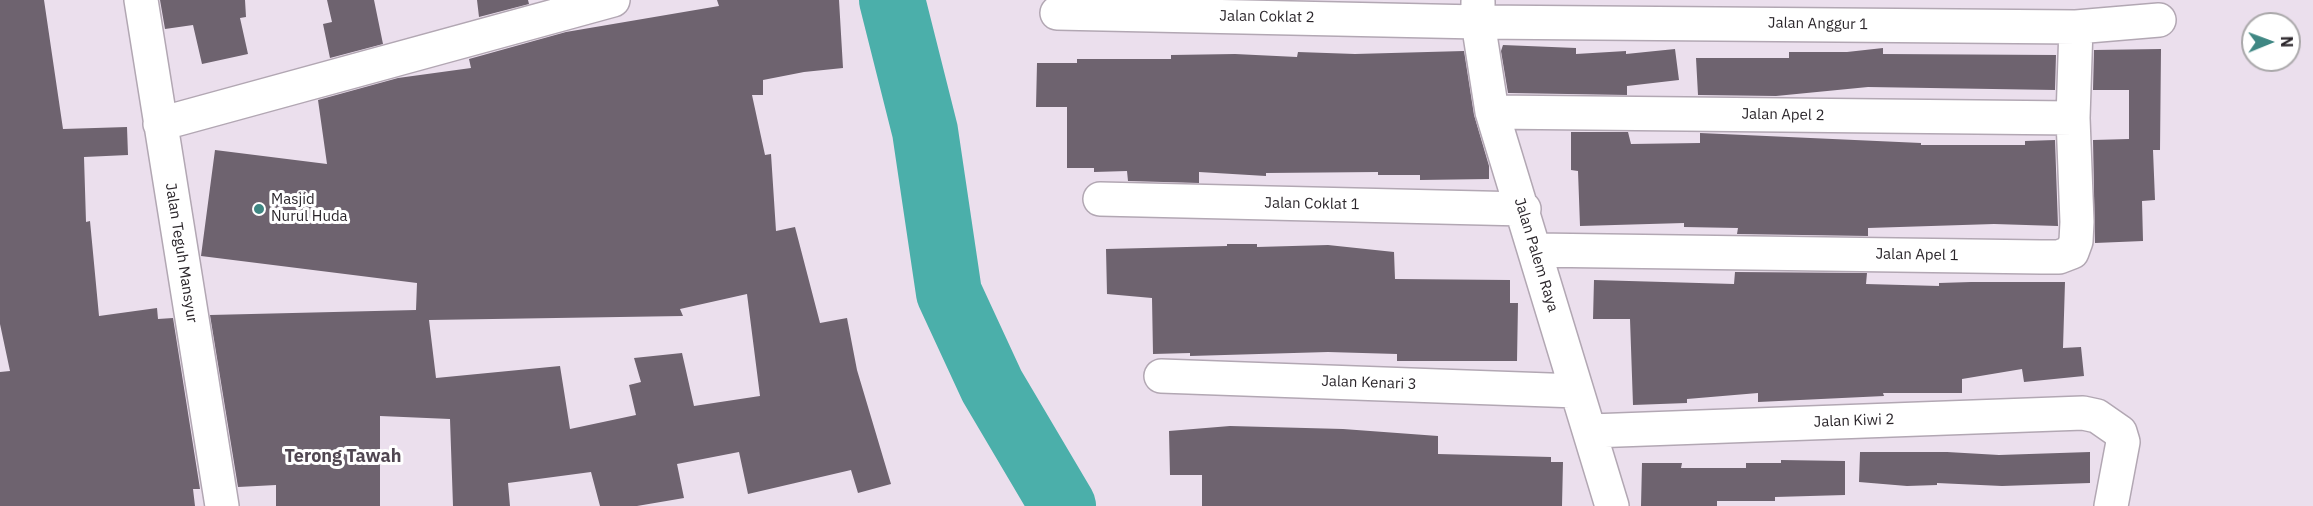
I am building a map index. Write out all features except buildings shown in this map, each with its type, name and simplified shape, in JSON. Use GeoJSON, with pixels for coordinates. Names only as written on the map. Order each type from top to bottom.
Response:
{"type":"FeatureCollection","features":[{"type":"Feature","properties":{"kind":"street","name":"Jalan Teguh Mansyur"},"geometry":{"type":"LineString","coordinates":[[141,0],[222,506]]}},
{"type":"Feature","properties":{"kind":"street"},"geometry":{"type":"LineString","coordinates":[[160,124],[613,0]]}},
{"type":"Feature","properties":{"kind":"street","name":"Jalan Anggur 1"},"geometry":{"type":"LineString","coordinates":[[1478,11],[1759,12],[2076,27],[2159,20]]}},
{"type":"Feature","properties":{"kind":"street","name":"Jalan Coklat 2"},"geometry":{"type":"LineString","coordinates":[[1056,13],[1478,11]]}},
{"type":"Feature","properties":{"kind":"street","name":"Jalan Palem Raya"},"geometry":{"type":"LineString","coordinates":[[1478,11],[1492,112],[1514,185],[1524,209],[1612,506]]}},
{"type":"Feature","properties":{"kind":"street","name":"Jalan Apel 1"},"geometry":{"type":"LineString","coordinates":[[1535,250],[2059,257],[2072,252],[2076,241],[2073,118],[2076,27]]}},
{"type":"Feature","properties":{"kind":"street","name":"Jalan Apel 2"},"geometry":{"type":"LineString","coordinates":[[1492,112],[2073,118]]}},
{"type":"Feature","properties":{"kind":"street","name":"Jalan Coklat 1"},"geometry":{"type":"LineString","coordinates":[[1100,199],[1524,209]]}},
{"type":"Feature","properties":{"kind":"street","name":"Jalan Kenari 3"},"geometry":{"type":"LineString","coordinates":[[1161,376],[1577,391]]}},
{"type":"Feature","properties":{"kind":"street","name":"Jalan Kiwi 2"},"geometry":{"type":"LineString","coordinates":[[1591,431],[2083,413],[2097,416],[2114,425],[2120,432],[2123,442],[2110,506]]}},
{"type":"Feature","properties":{"kind":"waterway"},"geometry":{"type":"LineString","coordinates":[[892,0],[925,131],[949,293],[992,386],[1063,506]]}},
{"type":"Feature","properties":{"kind":"place","name":"Masjid Nurul Huda"},"geometry":{"type":"Point","coordinates":[259,209]}},
{"type":"Feature","properties":{"kind":"district","name":"Terong Tawah"},"geometry":{"type":"Point","coordinates":[343,457]}}]}
